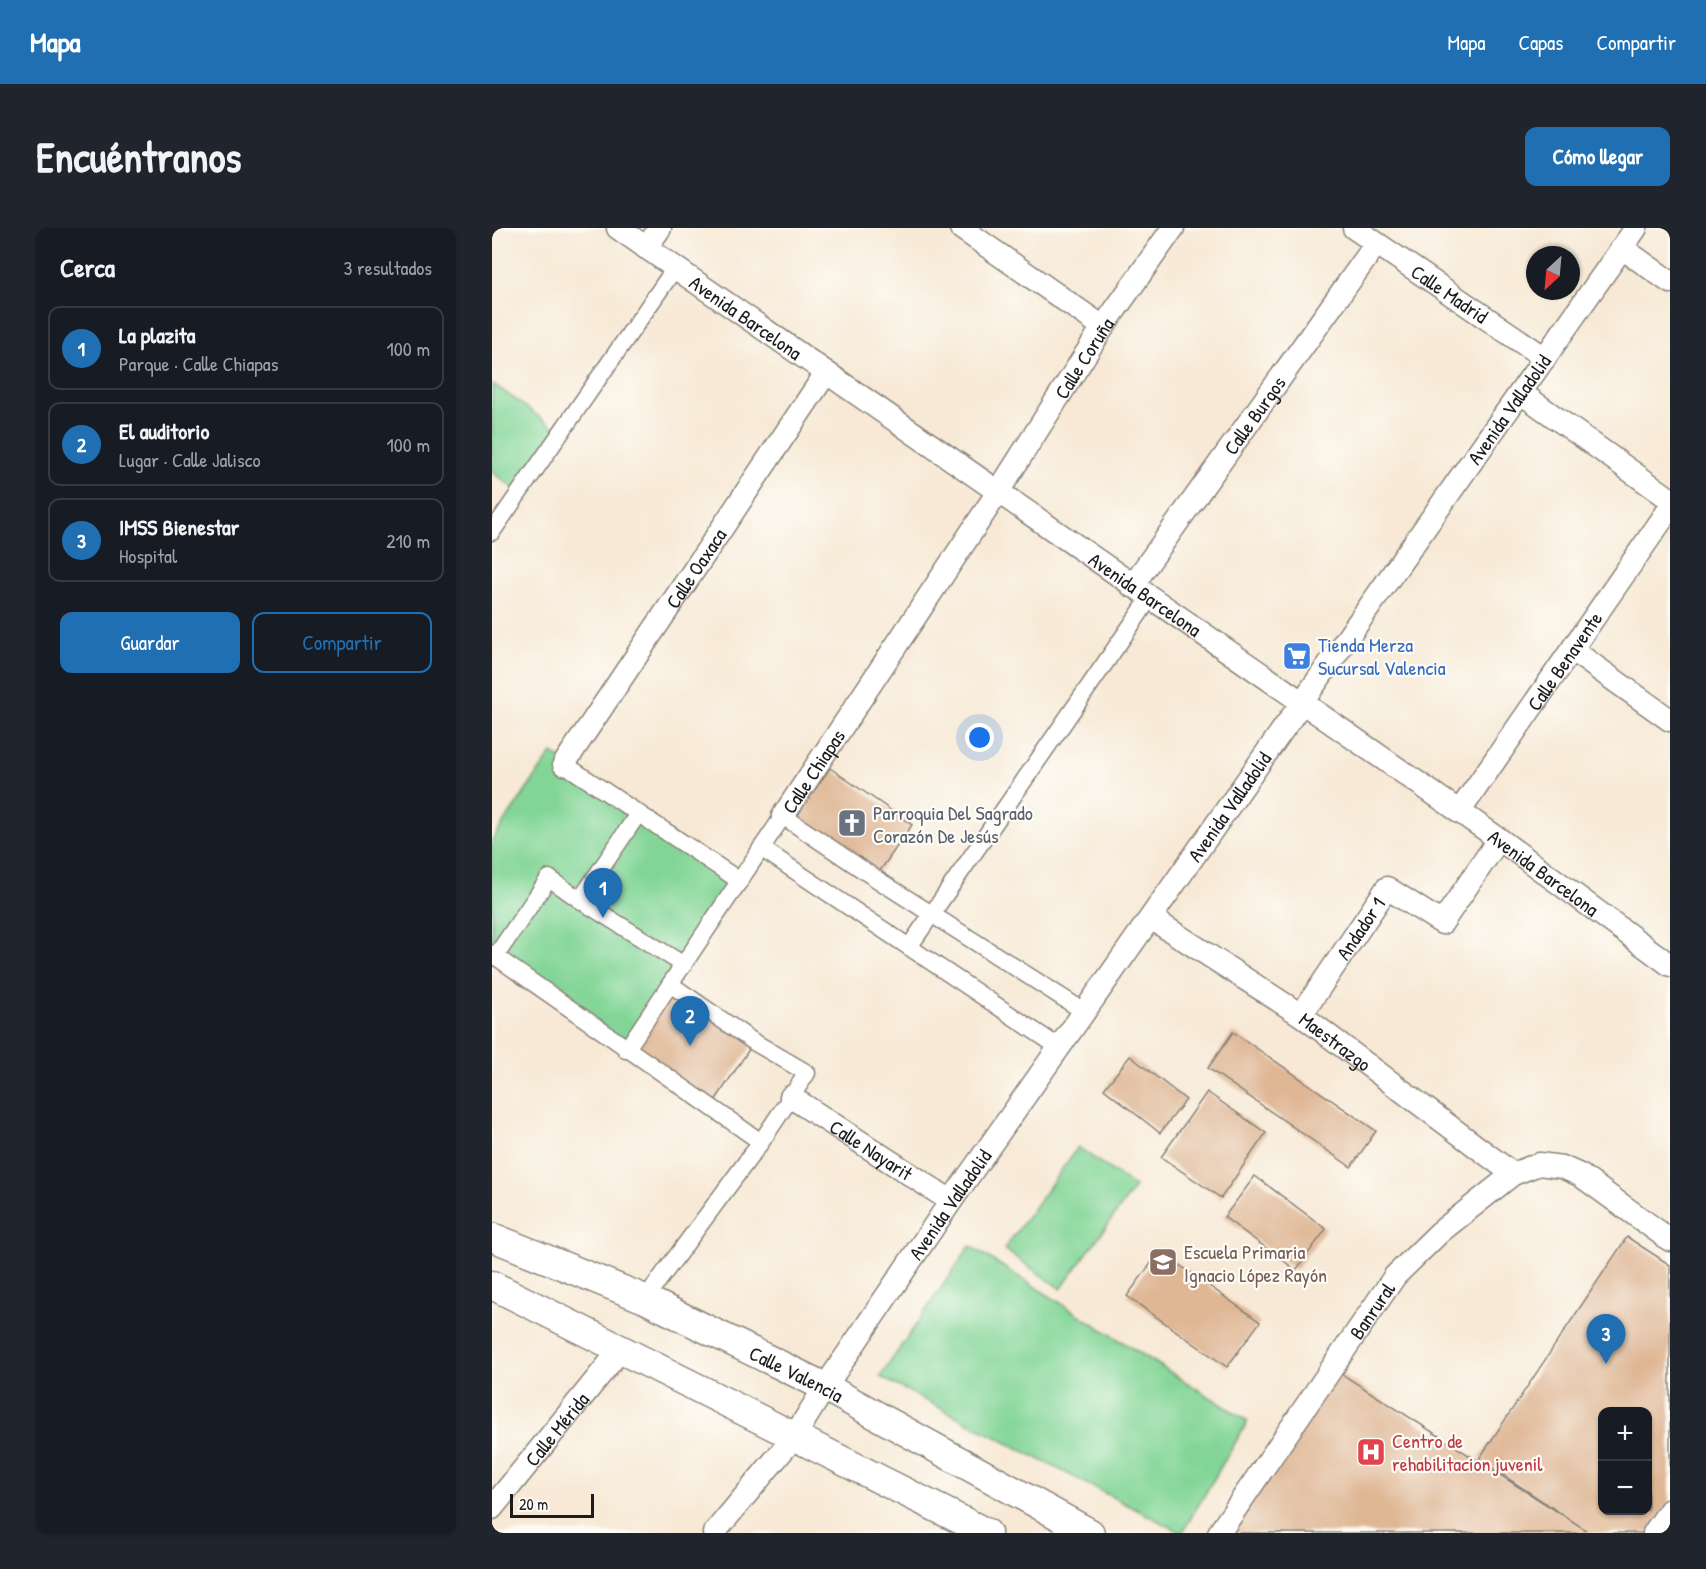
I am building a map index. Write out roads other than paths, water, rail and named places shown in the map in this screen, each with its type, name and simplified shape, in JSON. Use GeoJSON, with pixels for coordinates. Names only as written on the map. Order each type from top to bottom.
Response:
{"type":"FeatureCollection","features":[{"type":"Feature","properties":{"kind":"street","name":"Avenida Barcelona"},"geometry":{"type":"LineString","coordinates":[[618,228],[1499,839],[1670,965]]}},
{"type":"Feature","properties":{"kind":"street"},"geometry":{"type":"LineString","coordinates":[[646,248],[660,228]]}},
{"type":"Feature","properties":{"kind":"street"},"geometry":{"type":"LineString","coordinates":[[960,228],[1103,327]]}},
{"type":"Feature","properties":{"kind":"street","name":"Calle Coruña"},"geometry":{"type":"LineString","coordinates":[[998,492],[1103,327],[1173,228]]}},
{"type":"Feature","properties":{"kind":"street","name":"Calle Madrid"},"geometry":{"type":"LineString","coordinates":[[1354,228],[1545,358]]}},
{"type":"Feature","properties":{"kind":"street","name":"Avenida Valladolid"},"geometry":{"type":"LineString","coordinates":[[714,1533],[794,1437],[825,1387],[951,1202],[1636,228]]}},
{"type":"Feature","properties":{"kind":"street","name":"Calle Burgos"},"geometry":{"type":"LineString","coordinates":[[1141,592],[1376,244]]}},
{"type":"Feature","properties":{"kind":"street"},"geometry":{"type":"LineString","coordinates":[[1622,248],[1670,282]]}},
{"type":"Feature","properties":{"kind":"street"},"geometry":{"type":"LineString","coordinates":[[492,532],[675,268]]}},
{"type":"Feature","properties":{"kind":"street","name":"Calle Oaxaca"},"geometry":{"type":"LineString","coordinates":[[564,764],[826,373]]}},
{"type":"Feature","properties":{"kind":"street"},"geometry":{"type":"LineString","coordinates":[[1521,393],[1670,499]]}},
{"type":"Feature","properties":{"kind":"street","name":"Calle Chiapas"},"geometry":{"type":"LineString","coordinates":[[626,1050],[998,492]]}},
{"type":"Feature","properties":{"kind":"street","name":"Calle Benavente"},"geometry":{"type":"LineString","coordinates":[[1459,812],[1670,508]]}},
{"type":"Feature","properties":{"kind":"street"},"geometry":{"type":"LineString","coordinates":[[909,947],[1141,592]]}},
{"type":"Feature","properties":{"kind":"street"},"geometry":{"type":"LineString","coordinates":[[1572,650],[1670,720]]}},
{"type":"Feature","properties":{"kind":"street"},"geometry":{"type":"LineString","coordinates":[[564,764],[740,881]]}},
{"type":"Feature","properties":{"kind":"street"},"geometry":{"type":"LineString","coordinates":[[580,900],[638,814]]}},
{"type":"Feature","properties":{"kind":"street"},"geometry":{"type":"LineString","coordinates":[[783,816],[875,878],[1085,1012]]}},
{"type":"Feature","properties":{"kind":"street","name":"Andador 1"},"geometry":{"type":"LineString","coordinates":[[1301,1015],[1387,888],[1442,923],[1499,839]]}},
{"type":"Feature","properties":{"kind":"street"},"geometry":{"type":"LineString","coordinates":[[761,848],[1060,1048]]}},
{"type":"Feature","properties":{"kind":"street"},"geometry":{"type":"LineString","coordinates":[[684,965],[549,878],[494,956],[761,1142]]}},
{"type":"Feature","properties":{"kind":"street","name":"Maestrazgo"},"geometry":{"type":"LineString","coordinates":[[1151,918],[1301,1015],[1513,1174]]}},
{"type":"Feature","properties":{"kind":"street"},"geometry":{"type":"LineString","coordinates":[[645,1299],[761,1142],[807,1073],[754,1042],[670,984]]}},
{"type":"Feature","properties":{"kind":"street","name":"Calle Nayarit"},"geometry":{"type":"LineString","coordinates":[[791,1097],[951,1202]]}},
{"type":"Feature","properties":{"kind":"street","name":"Banrural"},"geometry":{"type":"LineString","coordinates":[[1219,1533],[1395,1276],[1440,1232],[1513,1174],[1539,1164],[1562,1167],[1580,1175],[1670,1240]]}},
{"type":"Feature","properties":{"kind":"street","name":"Calle Valencia"},"geometry":{"type":"LineString","coordinates":[[492,1237],[645,1299],[825,1387],[1090,1533]]}},
{"type":"Feature","properties":{"kind":"street"},"geometry":{"type":"LineString","coordinates":[[492,1285],[794,1437],[953,1526],[987,1533]]}},
{"type":"Feature","properties":{"kind":"street","name":"Calle Mérida"},"geometry":{"type":"LineString","coordinates":[[492,1508],[621,1349]]}},
{"type":"Feature","properties":{"kind":"street"},"geometry":{"type":"LineString","coordinates":[[1654,1533],[1670,1510]]}},
{"type":"Feature","properties":{"kind":"place","name":"Tienda Merza Sucursal Valencia"},"geometry":{"type":"Point","coordinates":[1297,656]}},
{"type":"Feature","properties":{"kind":"place","name":"Parroquia Del Sagrado Corazón De Jesús"},"geometry":{"type":"Point","coordinates":[852,823]}},
{"type":"Feature","properties":{"kind":"place","name":"La plazita"},"geometry":{"type":"Point","coordinates":[603,918]}},
{"type":"Feature","properties":{"kind":"place","name":"El auditorio"},"geometry":{"type":"Point","coordinates":[690,1046]}},
{"type":"Feature","properties":{"kind":"place","name":"Escuela Primaria Ignacio López Rayón"},"geometry":{"type":"Point","coordinates":[1163,1262]}},
{"type":"Feature","properties":{"kind":"place","name":"IMSS Bienestar"},"geometry":{"type":"Point","coordinates":[1606,1364]}},
{"type":"Feature","properties":{"kind":"place","name":"Centro de rehabilitacion juvenil"},"geometry":{"type":"Point","coordinates":[1371,1452]}}]}
